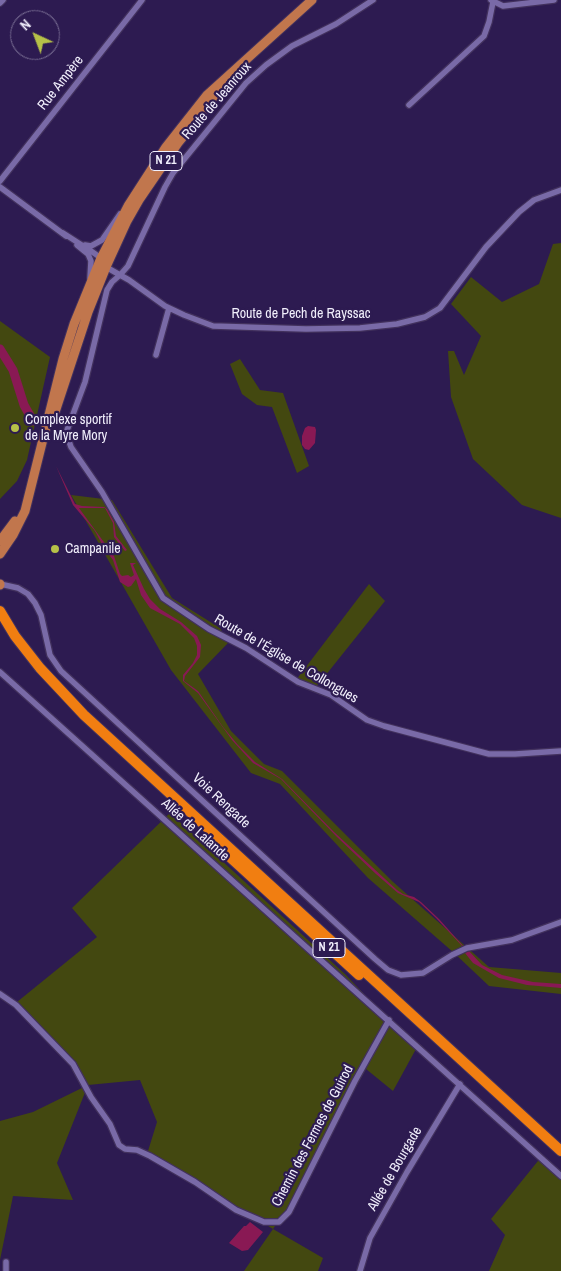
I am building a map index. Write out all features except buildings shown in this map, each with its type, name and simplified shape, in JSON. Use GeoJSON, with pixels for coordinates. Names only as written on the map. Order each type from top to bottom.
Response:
{"type":"FeatureCollection","features":[{"type":"Feature","properties":{"kind":"highway","name":"N 21"},"geometry":{"type":"LineString","coordinates":[[0,611],[30,654],[84,715],[561,1151]]}},
{"type":"Feature","properties":{"kind":"highway","name":"N 21"},"geometry":{"type":"LineString","coordinates":[[0,624],[49,687],[80,719],[561,1160]]}},
{"type":"Feature","properties":{"kind":"main road","name":"N 21"},"geometry":{"type":"LineString","coordinates":[[38,460],[103,262],[128,206],[152,167],[208,95],[312,0]]}},
{"type":"Feature","properties":{"kind":"main road","name":"N 21"},"geometry":{"type":"LineString","coordinates":[[0,554],[20,523],[25,511],[63,359],[86,294],[139,200],[178,143],[241,66]]}},
{"type":"Feature","properties":{"kind":"main road","name":"N 21"},"geometry":{"type":"LineString","coordinates":[[0,541],[15,521],[30,491]]}},
{"type":"Feature","properties":{"kind":"street"},"geometry":{"type":"LineString","coordinates":[[0,3],[3,0]]}},
{"type":"Feature","properties":{"kind":"street","name":"Rue Ampère"},"geometry":{"type":"LineString","coordinates":[[0,181],[142,0]]}},
{"type":"Feature","properties":{"kind":"street","name":"Route de Jeanroux"},"geometry":{"type":"LineString","coordinates":[[66,433],[85,382],[107,290],[112,282],[128,266],[173,173],[246,83],[266,65],[292,46],[336,24],[373,0]]}},
{"type":"Feature","properties":{"kind":"street"},"geometry":{"type":"LineString","coordinates":[[409,106],[484,36],[489,22],[492,1],[503,6],[554,0]]}},
{"type":"Feature","properties":{"kind":"street"},"geometry":{"type":"LineString","coordinates":[[63,234],[91,246],[102,240],[110,231],[148,170],[152,167]]}},
{"type":"Feature","properties":{"kind":"street"},"geometry":{"type":"LineString","coordinates":[[0,187],[120,275]]}},
{"type":"Feature","properties":{"kind":"street","name":"Route de Pech de Rayssac"},"geometry":{"type":"LineString","coordinates":[[120,275],[169,308],[212,326],[306,329],[360,328],[417,320],[431,314],[443,305],[486,247],[519,212],[534,200],[561,190]]}},
{"type":"Feature","properties":{"kind":"street"},"geometry":{"type":"LineString","coordinates":[[63,234],[88,254],[91,261],[86,294]]}},
{"type":"Feature","properties":{"kind":"street"},"geometry":{"type":"LineString","coordinates":[[156,355],[169,308]]}},
{"type":"Feature","properties":{"kind":"street","name":"Route de l’Église de Collongues"},"geometry":{"type":"LineString","coordinates":[[66,433],[71,447],[102,492],[163,598],[209,629],[246,648],[298,682],[332,695],[367,720],[384,726],[489,754],[561,750]]}},
{"type":"Feature","properties":{"kind":"street","name":"Voie Rengade"},"geometry":{"type":"LineString","coordinates":[[0,585],[18,588],[23,591],[38,608],[50,655],[55,664],[68,677],[382,965],[392,972],[410,976],[423,973],[446,958],[467,948],[512,940],[561,922]]}},
{"type":"Feature","properties":{"kind":"street","name":"Allée de Lalande"},"geometry":{"type":"LineString","coordinates":[[0,672],[561,1176]]}},
{"type":"Feature","properties":{"kind":"street","name":"Chemin des Fermes de Guirod"},"geometry":{"type":"LineString","coordinates":[[0,994],[16,1005],[73,1064],[91,1097],[110,1124],[119,1145],[150,1156],[195,1182],[236,1210],[264,1222],[279,1222],[289,1212],[355,1081],[389,1020]]}},
{"type":"Feature","properties":{"kind":"street","name":"Allée de Bourgade"},"geometry":{"type":"LineString","coordinates":[[360,1271],[370,1238],[460,1084]]}},
{"type":"Feature","properties":{"kind":"street"},"geometry":{"type":"LineString","coordinates":[[6,1262],[6,1271]]}},
{"type":"Feature","properties":{"kind":"green space"},"geometry":{"type":"Polygon","coordinates":[[[561,243],[561,518],[522,505],[473,459],[451,397],[448,351],[454,351],[464,375],[481,336],[451,304],[471,277],[502,302],[539,284],[553,244],[561,243]]]}},
{"type":"Feature","properties":{"kind":"green space"},"geometry":{"type":"Polygon","coordinates":[[[0,321],[50,357],[27,460],[17,481],[0,499],[0,321]]]}},
{"type":"Feature","properties":{"kind":"green space"},"geometry":{"type":"Polygon","coordinates":[[[240,359],[260,390],[283,393],[309,466],[297,473],[272,407],[257,405],[242,394],[230,364],[240,359]]]}},
{"type":"Feature","properties":{"kind":"green space"},"geometry":{"type":"Polygon","coordinates":[[[71,495],[112,500],[172,598],[220,628],[228,643],[198,674],[231,731],[264,764],[282,771],[392,881],[489,967],[561,973],[561,994],[489,986],[368,878],[280,784],[251,773],[171,670],[71,495]]]}},
{"type":"Feature","properties":{"kind":"green space"},"geometry":{"type":"Polygon","coordinates":[[[369,584],[385,601],[317,686],[296,680],[369,584]]]}},
{"type":"Feature","properties":{"kind":"green space"},"geometry":{"type":"Polygon","coordinates":[[[170,813],[346,975],[416,1049],[393,1091],[366,1069],[296,1196],[273,1229],[148,1151],[157,1122],[140,1080],[88,1085],[76,1064],[17,1002],[97,937],[72,908],[170,813]]]}},
{"type":"Feature","properties":{"kind":"green space"},"geometry":{"type":"Polygon","coordinates":[[[88,1085],[57,1163],[73,1200],[13,1196],[0,1260],[0,1121],[33,1112],[88,1085]]]}},
{"type":"Feature","properties":{"kind":"green space"},"geometry":{"type":"Polygon","coordinates":[[[542,1156],[561,1177],[561,1271],[489,1271],[505,1235],[491,1219],[542,1156]]]}},
{"type":"Feature","properties":{"kind":"green space"},"geometry":{"type":"Polygon","coordinates":[[[273,1229],[323,1258],[318,1271],[244,1271],[273,1229]]]}},
{"type":"Feature","properties":{"kind":"shaded area"},"geometry":{"type":"Polygon","coordinates":[[[308,426],[315,427],[316,430],[315,443],[309,450],[305,449],[302,445],[302,436],[305,428],[308,426]]]}},
{"type":"Feature","properties":{"kind":"shaded area"},"geometry":{"type":"Polygon","coordinates":[[[56,466],[75,504],[104,507],[107,509],[114,522],[116,536],[127,550],[125,551],[114,537],[113,523],[105,508],[79,508],[114,556],[120,574],[131,577],[134,575],[130,563],[136,563],[133,565],[150,599],[160,609],[181,622],[197,636],[201,645],[200,657],[185,676],[184,681],[198,691],[238,745],[255,762],[282,779],[334,832],[397,890],[421,902],[464,947],[419,902],[398,893],[376,874],[337,837],[281,779],[253,763],[232,740],[198,693],[183,681],[183,675],[197,655],[197,646],[194,638],[180,624],[150,608],[141,595],[136,579],[128,587],[120,582],[113,560],[95,531],[73,505],[56,466]]]}},
{"type":"Feature","properties":{"kind":"shaded area"},"geometry":{"type":"Polygon","coordinates":[[[469,951],[482,965],[502,975],[533,982],[561,984],[561,988],[527,985],[499,978],[473,963],[465,953],[469,951]]]}},
{"type":"Feature","properties":{"kind":"shaded area"},"geometry":{"type":"Polygon","coordinates":[[[250,1222],[263,1232],[248,1250],[242,1251],[229,1243],[250,1222]]]}},
{"type":"Feature","properties":{"kind":"waterway"},"geometry":{"type":"LineString","coordinates":[[0,349],[13,370],[24,405],[33,421]]}},
{"type":"Feature","properties":{"kind":"place","name":"Complexe sportif de la Myre Mory"},"geometry":{"type":"Point","coordinates":[15,428]}},
{"type":"Feature","properties":{"kind":"place","name":"Campanile"},"geometry":{"type":"Point","coordinates":[55,549]}}]}
